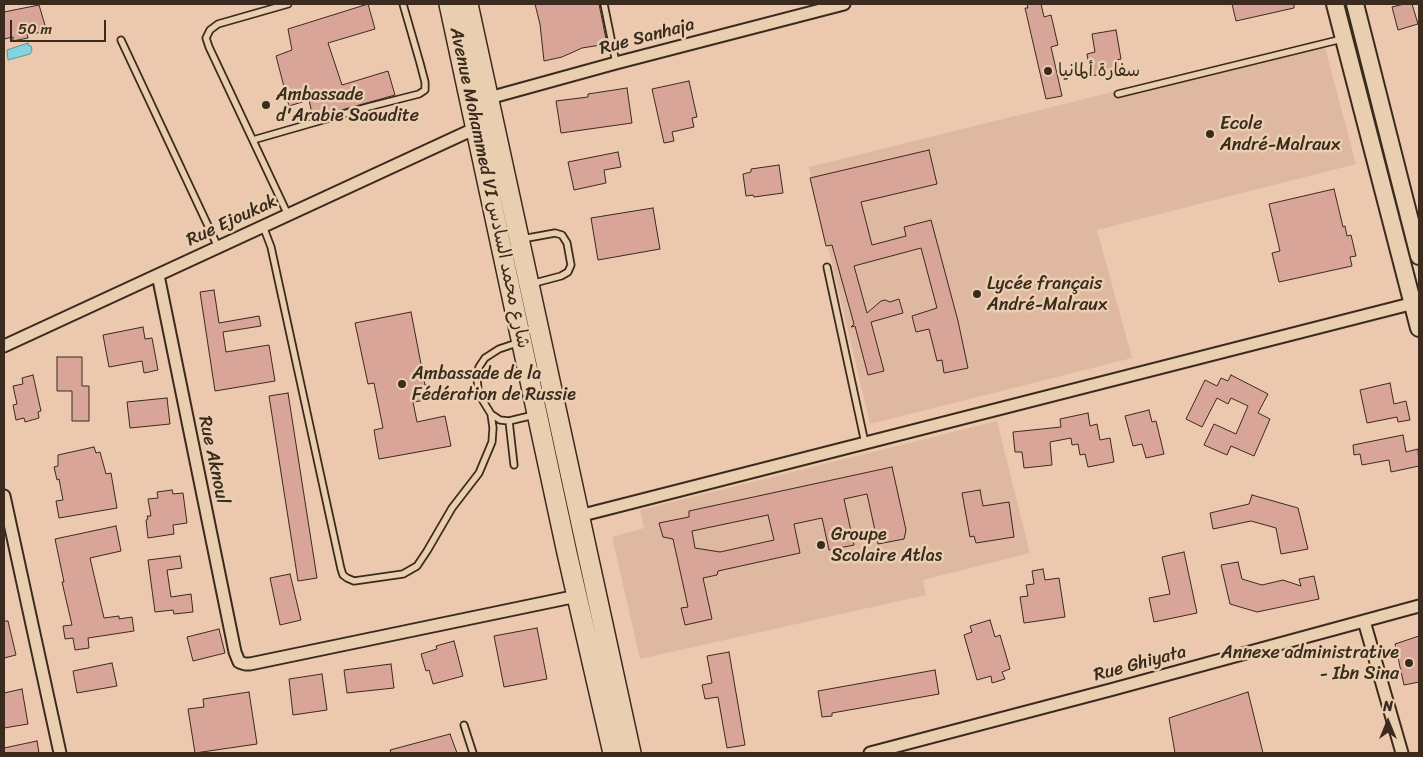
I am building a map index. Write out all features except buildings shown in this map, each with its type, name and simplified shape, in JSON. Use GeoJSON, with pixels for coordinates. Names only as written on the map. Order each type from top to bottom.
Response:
{"type":"FeatureCollection","features":[{"type":"Feature","properties":{"kind":"main road","name":"Avenue Mohammed VI شارع محمد السادس"},"geometry":{"type":"LineString","coordinates":[[449,4],[577,596],[613,753]]}},
{"type":"Feature","properties":{"kind":"main road","name":"Avenue Mohammed VI شارع محمد السادس"},"geometry":{"type":"LineString","coordinates":[[468,4],[631,753]]}},
{"type":"Feature","properties":{"kind":"street","name":"Rue Sanhaja"},"geometry":{"type":"LineString","coordinates":[[489,98],[844,4]]}},
{"type":"Feature","properties":{"kind":"street"},"geometry":{"type":"LineString","coordinates":[[1336,4],[1416,303],[1419,328]]}},
{"type":"Feature","properties":{"kind":"street"},"geometry":{"type":"LineString","coordinates":[[1355,4],[1419,256]]}},
{"type":"Feature","properties":{"kind":"street","name":"Rue Ejoukak"},"geometry":{"type":"LineString","coordinates":[[4,346],[476,128]]}},
{"type":"Feature","properties":{"kind":"street","name":"Rue Aknoul"},"geometry":{"type":"LineString","coordinates":[[158,275],[235,652],[239,662],[245,664],[577,596]]}},
{"type":"Feature","properties":{"kind":"street"},"geometry":{"type":"LineString","coordinates":[[579,516],[1416,303]]}},
{"type":"Feature","properties":{"kind":"street"},"geometry":{"type":"LineString","coordinates":[[4,496],[60,753]]}},
{"type":"Feature","properties":{"kind":"street","name":"Rue Ghiyata"},"geometry":{"type":"LineString","coordinates":[[870,753],[1100,693],[1419,606]]}},
{"type":"Feature","properties":{"kind":"street"},"geometry":{"type":"LineString","coordinates":[[1364,621],[1402,753]]}},
{"type":"Feature","properties":{"kind":"lane"},"geometry":{"type":"LineString","coordinates":[[288,4],[218,24],[210,30],[206,38],[288,215]]}},
{"type":"Feature","properties":{"kind":"lane"},"geometry":{"type":"LineString","coordinates":[[253,140],[420,94],[425,90],[425,82],[403,4]]}},
{"type":"Feature","properties":{"kind":"lane"},"geometry":{"type":"LineString","coordinates":[[604,4],[616,63]]}},
{"type":"Feature","properties":{"kind":"lane"},"geometry":{"type":"LineString","coordinates":[[1118,94],[1345,39]]}},
{"type":"Feature","properties":{"kind":"lane"},"geometry":{"type":"LineString","coordinates":[[121,40],[218,247]]}},
{"type":"Feature","properties":{"kind":"lane"},"geometry":{"type":"LineString","coordinates":[[263,226],[274,256],[341,569],[347,578],[354,581],[403,574],[417,566],[452,508],[479,473],[492,442],[491,414]]}},
{"type":"Feature","properties":{"kind":"lane"},"geometry":{"type":"LineString","coordinates":[[519,239],[555,233],[562,235],[567,243],[571,264],[568,272],[561,276],[529,284]]}},
{"type":"Feature","properties":{"kind":"lane"},"geometry":{"type":"LineString","coordinates":[[827,268],[865,443]]}},
{"type":"Feature","properties":{"kind":"lane"},"geometry":{"type":"LineString","coordinates":[[522,341],[499,349],[485,358],[479,367],[476,377],[478,390],[482,401],[491,414],[500,420],[509,421],[538,415]]}},
{"type":"Feature","properties":{"kind":"lane"},"geometry":{"type":"LineString","coordinates":[[509,421],[514,464]]}},
{"type":"Feature","properties":{"kind":"lane"},"geometry":{"type":"LineString","coordinates":[[464,725],[473,753]]}},
{"type":"Feature","properties":{"kind":"shaded area","name":"Lycée français André-Malraux"},"geometry":{"type":"Polygon","coordinates":[[[1323,40],[1356,164],[1097,230],[1132,358],[870,424],[809,167],[1323,40]]]}},
{"type":"Feature","properties":{"kind":"shaded area","name":"Groupe Scolaire Atlas"},"geometry":{"type":"Polygon","coordinates":[[[997,421],[1030,553],[923,580],[926,595],[640,659],[612,537],[644,528],[640,510],[997,421]]]}},
{"type":"Feature","properties":{"kind":"water"},"geometry":{"type":"Polygon","coordinates":[[[28,43],[32,50],[30,54],[8,60],[7,50],[28,43]]]}},
{"type":"Feature","properties":{"kind":"place","name":"سفارة ألمانيا"},"geometry":{"type":"Point","coordinates":[1048,71]}},
{"type":"Feature","properties":{"kind":"place","name":"Ambassade d'Arabie Saoudite"},"geometry":{"type":"Point","coordinates":[266,105]}},
{"type":"Feature","properties":{"kind":"place","name":"Ecole André-Malraux"},"geometry":{"type":"Point","coordinates":[1210,134]}},
{"type":"Feature","properties":{"kind":"place","name":"Lycée français André-Malraux"},"geometry":{"type":"Point","coordinates":[977,294]}},
{"type":"Feature","properties":{"kind":"place","name":"Ambassade de la Fédération de Russie"},"geometry":{"type":"Point","coordinates":[402,384]}},
{"type":"Feature","properties":{"kind":"place","name":"Groupe Scolaire Atlas"},"geometry":{"type":"Point","coordinates":[821,545]}},
{"type":"Feature","properties":{"kind":"place","name":"Annexe administrative - Ibn Sina"},"geometry":{"type":"Point","coordinates":[1409,663]}}]}
